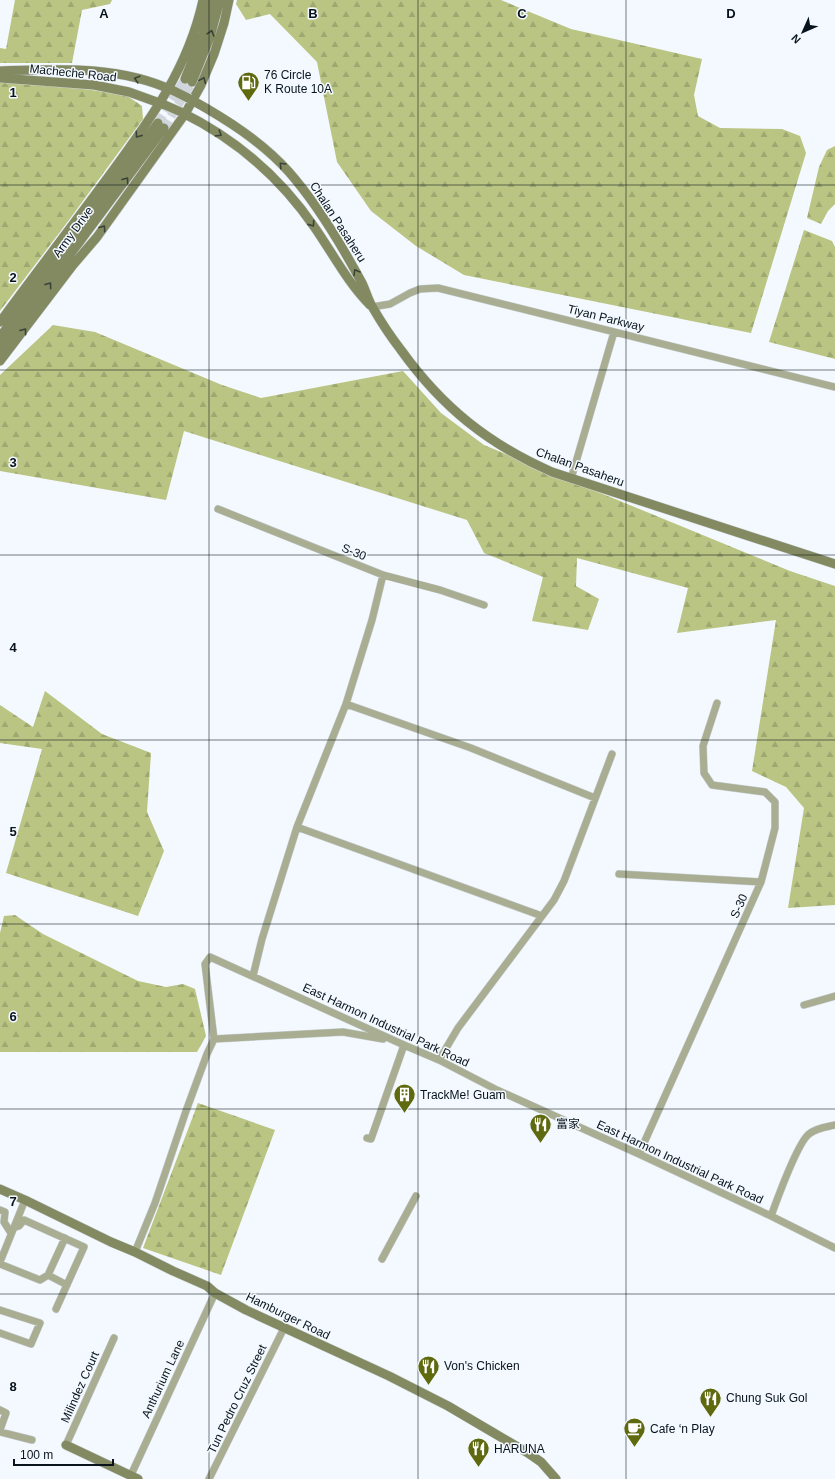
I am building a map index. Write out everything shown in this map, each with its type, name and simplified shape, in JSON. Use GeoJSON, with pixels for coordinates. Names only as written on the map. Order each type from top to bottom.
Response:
{"type":"FeatureCollection","features":[{"type":"Feature","properties":{"kind":"main road"},"geometry":{"type":"LineString","coordinates":[[203,1],[203,34],[188,80],[210,37],[220,0]]}},
{"type":"Feature","properties":{"kind":"main road"},"geometry":{"type":"LineString","coordinates":[[0,361],[73,265],[97,237],[192,100],[208,70],[220,38],[229,0]]}},
{"type":"Feature","properties":{"kind":"main road"},"geometry":{"type":"LineString","coordinates":[[0,322],[163,104],[171,90],[190,44],[203,1]]}},
{"type":"Feature","properties":{"kind":"main road","name":"Macheche Road"},"geometry":{"type":"LineString","coordinates":[[0,70],[60,69],[98,71],[135,78],[171,90]]}},
{"type":"Feature","properties":{"kind":"main road","name":"Macheche Road"},"geometry":{"type":"LineString","coordinates":[[0,78],[94,85],[129,92],[163,104]]}},
{"type":"Feature","properties":{"kind":"main road","name":"Chalan Pasaheru"},"geometry":{"type":"LineString","coordinates":[[171,90],[192,100],[246,133],[276,158],[302,188],[325,220],[362,283],[372,307]]}},
{"type":"Feature","properties":{"kind":"main road","name":"Chalan Pasaheru"},"geometry":{"type":"LineString","coordinates":[[163,104],[183,113],[237,145],[278,182],[303,211],[354,288],[372,307],[420,376],[435,393],[462,418],[484,435],[517,456],[571,479],[835,564]]}},
{"type":"Feature","properties":{"kind":"main road","name":"Army Drive"},"geometry":{"type":"LineString","coordinates":[[0,337],[161,126],[0,349]]}},
{"type":"Feature","properties":{"kind":"main road","name":"Hamburger Road"},"geometry":{"type":"LineString","coordinates":[[0,1189],[207,1286],[215,1293],[246,1310],[389,1376],[448,1406],[528,1453],[541,1462],[556,1479]]}},
{"type":"Feature","properties":{"kind":"main road"},"geometry":{"type":"LineString","coordinates":[[66,1445],[134,1477]]}},
{"type":"Feature","properties":{"kind":"street","name":"Tiyan Parkway"},"geometry":{"type":"LineString","coordinates":[[372,307],[390,304],[420,289],[438,288],[835,388]]}},
{"type":"Feature","properties":{"kind":"street"},"geometry":{"type":"LineString","coordinates":[[571,479],[614,332]]}},
{"type":"Feature","properties":{"kind":"street","name":"S-30"},"geometry":{"type":"LineString","coordinates":[[218,509],[383,575],[440,590],[484,605]]}},
{"type":"Feature","properties":{"kind":"street"},"geometry":{"type":"LineString","coordinates":[[253,976],[262,939],[297,827],[346,704],[372,620],[383,575]]}},
{"type":"Feature","properties":{"kind":"street","name":"S-30"},"geometry":{"type":"LineString","coordinates":[[639,1154],[761,882],[775,828],[775,802],[765,792],[712,785],[704,773],[703,746],[717,703]]}},
{"type":"Feature","properties":{"kind":"street"},"geometry":{"type":"LineString","coordinates":[[346,704],[471,748],[595,798]]}},
{"type":"Feature","properties":{"kind":"street"},"geometry":{"type":"LineString","coordinates":[[439,1060],[458,1028],[554,900],[564,881],[612,754]]}},
{"type":"Feature","properties":{"kind":"street"},"geometry":{"type":"LineString","coordinates":[[297,827],[542,916]]}},
{"type":"Feature","properties":{"kind":"street"},"geometry":{"type":"LineString","coordinates":[[619,874],[761,882]]}},
{"type":"Feature","properties":{"kind":"street","name":"East Harmon Industrial Park Road"},"geometry":{"type":"LineString","coordinates":[[214,1039],[205,964],[210,957],[439,1060],[498,1090],[639,1154],[835,1248]]}},
{"type":"Feature","properties":{"kind":"street"},"geometry":{"type":"LineString","coordinates":[[804,1005],[835,996]]}},
{"type":"Feature","properties":{"kind":"street"},"geometry":{"type":"LineString","coordinates":[[135,1252],[155,1203],[186,1111],[214,1039],[343,1032],[374,1037],[404,1045],[371,1139],[367,1138]]}},
{"type":"Feature","properties":{"kind":"street"},"geometry":{"type":"LineString","coordinates":[[771,1216],[798,1150],[808,1135],[818,1128],[835,1125]]}},
{"type":"Feature","properties":{"kind":"street"},"geometry":{"type":"LineString","coordinates":[[382,1259],[416,1196]]}},
{"type":"Feature","properties":{"kind":"street"},"geometry":{"type":"LineString","coordinates":[[25,1200],[0,1260],[40,1280],[48,1275],[65,1238]]}},
{"type":"Feature","properties":{"kind":"street"},"geometry":{"type":"LineString","coordinates":[[0,1210],[5,1212],[4,1222],[12,1231]]}},
{"type":"Feature","properties":{"kind":"street"},"geometry":{"type":"LineString","coordinates":[[12,1231],[24,1220],[84,1247],[56,1309]]}},
{"type":"Feature","properties":{"kind":"street"},"geometry":{"type":"LineString","coordinates":[[48,1275],[67,1285]]}},
{"type":"Feature","properties":{"kind":"street","name":"Anthurium Lane"},"geometry":{"type":"LineString","coordinates":[[134,1477],[215,1293]]}},
{"type":"Feature","properties":{"kind":"street"},"geometry":{"type":"LineString","coordinates":[[0,1310],[40,1323],[31,1344],[0,1333]]}},
{"type":"Feature","properties":{"kind":"street","name":"Tun Pedro Cruz Street"},"geometry":{"type":"LineString","coordinates":[[209,1479],[284,1328]]}},
{"type":"Feature","properties":{"kind":"street","name":"Milindez Court"},"geometry":{"type":"LineString","coordinates":[[66,1445],[114,1338]]}},
{"type":"Feature","properties":{"kind":"street"},"geometry":{"type":"LineString","coordinates":[[0,1410],[6,1413],[0,1431],[32,1440]]}},
{"type":"Feature","properties":{"kind":"green space"},"geometry":{"type":"Polygon","coordinates":[[[15,0],[112,0],[110,4],[82,10],[72,63],[0,63],[0,48],[6,49],[15,0]]]}},
{"type":"Feature","properties":{"kind":"green space"},"geometry":{"type":"Polygon","coordinates":[[[237,0],[501,0],[571,29],[702,59],[694,95],[698,116],[720,128],[782,129],[800,136],[806,153],[751,333],[464,275],[416,246],[371,211],[337,162],[317,62],[270,14],[246,20],[236,4],[237,0]]]}},
{"type":"Feature","properties":{"kind":"green space"},"geometry":{"type":"Polygon","coordinates":[[[0,81],[64,86],[126,95],[142,106],[143,119],[0,311],[0,81]]]}},
{"type":"Feature","properties":{"kind":"green space"},"geometry":{"type":"Polygon","coordinates":[[[835,146],[835,204],[828,211],[821,224],[807,218],[819,167],[827,150],[835,146]]]}},
{"type":"Feature","properties":{"kind":"green space"},"geometry":{"type":"Polygon","coordinates":[[[804,230],[832,241],[835,247],[835,359],[769,342],[804,230]]]}},
{"type":"Feature","properties":{"kind":"green space"},"geometry":{"type":"Polygon","coordinates":[[[53,325],[95,332],[222,385],[261,398],[403,371],[441,413],[484,445],[790,571],[835,586],[835,905],[788,908],[804,808],[786,787],[752,771],[776,620],[677,633],[688,588],[577,558],[576,586],[599,599],[588,630],[532,621],[543,577],[484,553],[467,520],[184,431],[166,500],[0,471],[0,375],[53,325]]]}},
{"type":"Feature","properties":{"kind":"green space"},"geometry":{"type":"Polygon","coordinates":[[[45,691],[102,734],[151,753],[147,812],[164,851],[138,916],[6,873],[42,749],[0,743],[0,705],[33,727],[45,691]]]}},
{"type":"Feature","properties":{"kind":"green space"},"geometry":{"type":"Polygon","coordinates":[[[15,915],[43,934],[138,981],[166,987],[183,984],[195,989],[206,1036],[197,1052],[0,1052],[0,933],[4,916],[15,915]]]}},
{"type":"Feature","properties":{"kind":"green space"},"geometry":{"type":"Polygon","coordinates":[[[198,1103],[275,1130],[221,1275],[143,1248],[198,1103]]]}},
{"type":"Feature","properties":{"kind":"tunnel"},"geometry":{"type":"LineString","coordinates":[[158,123],[185,79]]}},
{"type":"Feature","properties":{"kind":"tunnel"},"geometry":{"type":"LineString","coordinates":[[164,128],[192,82]]}},
{"type":"Feature","properties":{"kind":"place","name":"76 Circle K Route 10A"},"geometry":{"type":"Point","coordinates":[248,102]}},
{"type":"Feature","properties":{"kind":"place","name":"TrackMe! Guam"},"geometry":{"type":"Point","coordinates":[404,1114]}},
{"type":"Feature","properties":{"kind":"place","name":"富家"},"geometry":{"type":"Point","coordinates":[540,1144]}},
{"type":"Feature","properties":{"kind":"place","name":"Von's Chicken"},"geometry":{"type":"Point","coordinates":[428,1386]}},
{"type":"Feature","properties":{"kind":"place","name":"Chung Suk Gol"},"geometry":{"type":"Point","coordinates":[711,1418]}},
{"type":"Feature","properties":{"kind":"place","name":"Cafe ‘n Play"},"geometry":{"type":"Point","coordinates":[635,1448]}},
{"type":"Feature","properties":{"kind":"place","name":"HARUNA"},"geometry":{"type":"Point","coordinates":[478,1468]}}]}
